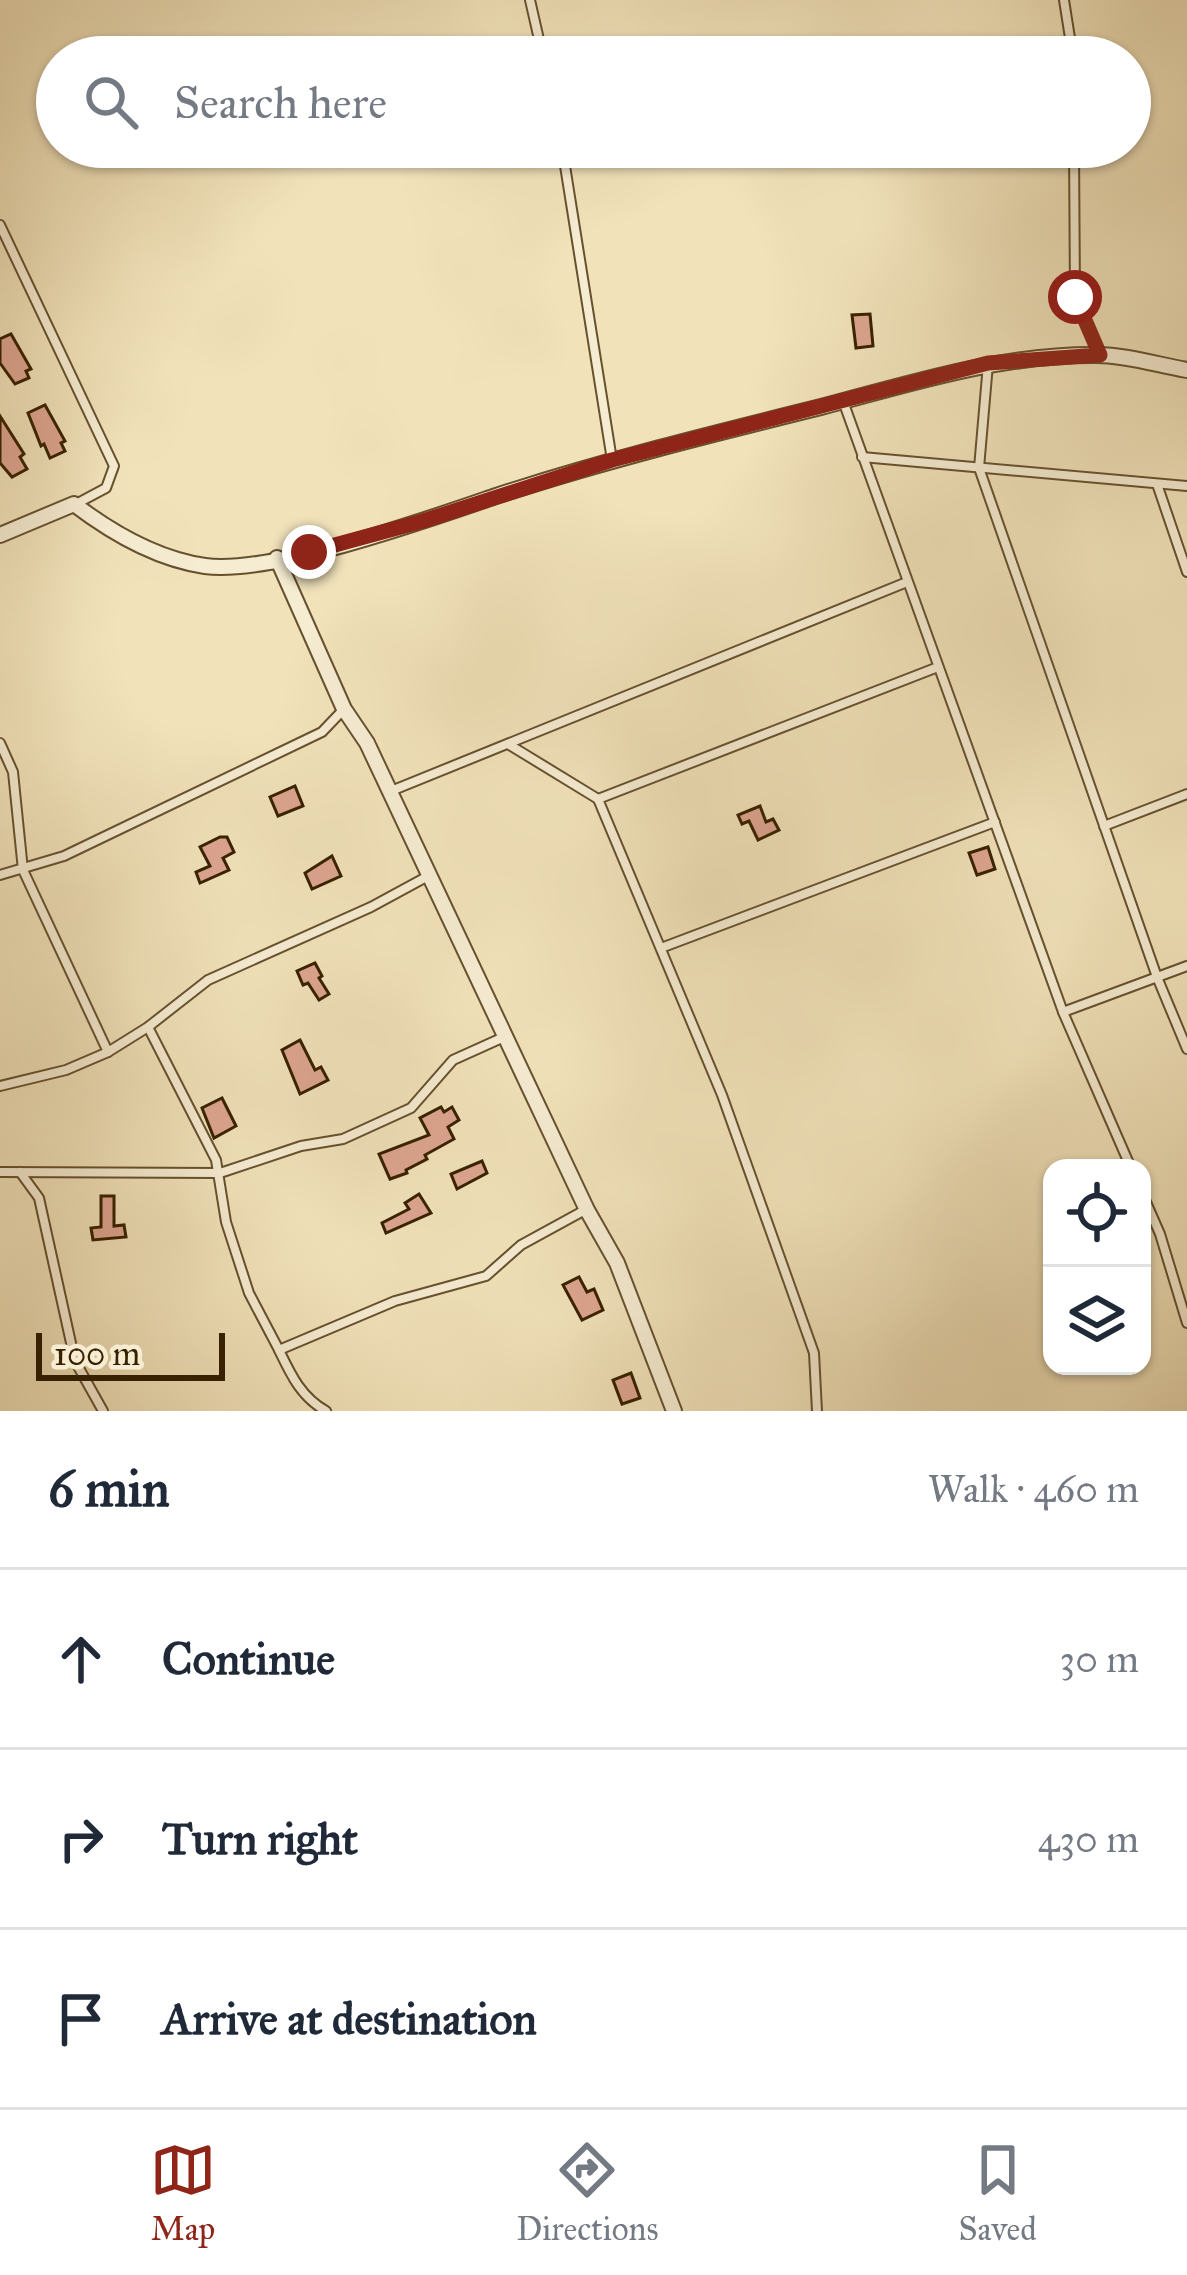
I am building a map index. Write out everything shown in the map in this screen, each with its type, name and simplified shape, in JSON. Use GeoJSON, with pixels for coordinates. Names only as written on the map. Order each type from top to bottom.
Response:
{"type":"FeatureCollection","features":[{"type":"Feature","properties":{"kind":"street"},"geometry":{"type":"LineString","coordinates":[[1,533],[74,505],[112,533],[206,566],[238,566],[423,521],[612,460],[988,363],[1100,355],[1187,370]]}},
{"type":"Feature","properties":{"kind":"street"},"geometry":{"type":"LineString","coordinates":[[277,558],[344,709],[368,743],[504,1037],[617,1263],[668,1409]]}},
{"type":"Feature","properties":{"kind":"lane"},"geometry":{"type":"LineString","coordinates":[[530,0],[538,36]]}},
{"type":"Feature","properties":{"kind":"lane"},"geometry":{"type":"LineString","coordinates":[[1064,0],[1070,36]]}},
{"type":"Feature","properties":{"kind":"lane"},"geometry":{"type":"LineString","coordinates":[[565,168],[612,460]]}},
{"type":"Feature","properties":{"kind":"lane"},"geometry":{"type":"LineString","coordinates":[[1074,168],[1075,297],[1100,355]]}},
{"type":"Feature","properties":{"kind":"lane"},"geometry":{"type":"LineString","coordinates":[[0,225],[115,466],[106,488],[74,505]]}},
{"type":"Feature","properties":{"kind":"lane"},"geometry":{"type":"LineString","coordinates":[[988,363],[980,467],[1157,977],[1187,1049]]}},
{"type":"Feature","properties":{"kind":"lane"},"geometry":{"type":"LineString","coordinates":[[844,401],[1063,1012],[1127,1159]]}},
{"type":"Feature","properties":{"kind":"lane"},"geometry":{"type":"LineString","coordinates":[[862,457],[1187,486]]}},
{"type":"Feature","properties":{"kind":"lane"},"geometry":{"type":"LineString","coordinates":[[1157,484],[1187,572]]}},
{"type":"Feature","properties":{"kind":"lane"},"geometry":{"type":"LineString","coordinates":[[391,791],[907,582]]}},
{"type":"Feature","properties":{"kind":"lane"},"geometry":{"type":"LineString","coordinates":[[598,799],[938,667]]}},
{"type":"Feature","properties":{"kind":"lane"},"geometry":{"type":"LineString","coordinates":[[0,875],[64,856],[322,732],[344,709]]}},
{"type":"Feature","properties":{"kind":"lane"},"geometry":{"type":"LineString","coordinates":[[0,743],[23,870],[107,1052]]}},
{"type":"Feature","properties":{"kind":"lane"},"geometry":{"type":"LineString","coordinates":[[508,743],[598,799],[722,1095],[814,1353],[817,1411]]}},
{"type":"Feature","properties":{"kind":"lane"},"geometry":{"type":"LineString","coordinates":[[1104,826],[1187,794]]}},
{"type":"Feature","properties":{"kind":"lane"},"geometry":{"type":"LineString","coordinates":[[661,947],[995,822]]}},
{"type":"Feature","properties":{"kind":"lane"},"geometry":{"type":"LineString","coordinates":[[0,1086],[65,1070],[107,1052],[208,980],[334,925],[431,874]]}},
{"type":"Feature","properties":{"kind":"lane"},"geometry":{"type":"LineString","coordinates":[[1063,1012],[1187,966]]}},
{"type":"Feature","properties":{"kind":"lane"},"geometry":{"type":"LineString","coordinates":[[148,1027],[220,1173],[226,1222],[266,1330],[297,1385],[326,1411]]}},
{"type":"Feature","properties":{"kind":"lane"},"geometry":{"type":"LineString","coordinates":[[0,1172],[220,1173],[301,1146],[343,1139],[411,1108],[453,1060],[504,1037]]}},
{"type":"Feature","properties":{"kind":"lane"},"geometry":{"type":"LineString","coordinates":[[20,1172],[39,1198],[75,1361],[103,1411]]}},
{"type":"Feature","properties":{"kind":"lane"},"geometry":{"type":"LineString","coordinates":[[279,1350],[394,1301],[486,1276],[521,1245],[587,1210]]}},
{"type":"Feature","properties":{"kind":"lane"},"geometry":{"type":"LineString","coordinates":[[1151,1213],[1187,1323]]}},
{"type":"Feature","properties":{"kind":"building"},"geometry":{"type":"Polygon","coordinates":[[[870,314],[873,346],[856,348],[852,315],[870,314]]]}},
{"type":"Feature","properties":{"kind":"building"},"geometry":{"type":"Polygon","coordinates":[[[11,334],[31,369],[26,371],[29,378],[15,384],[0,363],[0,339],[11,334]]]}},
{"type":"Feature","properties":{"kind":"building"},"geometry":{"type":"Polygon","coordinates":[[[45,405],[65,441],[61,443],[65,451],[50,458],[28,413],[45,405]]]}},
{"type":"Feature","properties":{"kind":"building"},"geometry":{"type":"Polygon","coordinates":[[[0,416],[24,454],[20,457],[27,469],[12,477],[0,463],[0,416]]]}},
{"type":"Feature","properties":{"kind":"building"},"geometry":{"type":"Polygon","coordinates":[[[295,786],[303,806],[278,816],[270,797],[295,786]]]}},
{"type":"Feature","properties":{"kind":"building"},"geometry":{"type":"Polygon","coordinates":[[[760,806],[766,822],[773,819],[779,830],[758,840],[749,821],[742,824],[738,815],[760,806]]]}},
{"type":"Feature","properties":{"kind":"building"},"geometry":{"type":"Polygon","coordinates":[[[227,837],[234,852],[223,858],[229,870],[200,883],[196,872],[210,866],[200,847],[227,837]]]}},
{"type":"Feature","properties":{"kind":"building"},"geometry":{"type":"Polygon","coordinates":[[[988,847],[995,869],[977,875],[969,853],[988,847]]]}},
{"type":"Feature","properties":{"kind":"building"},"geometry":{"type":"Polygon","coordinates":[[[332,856],[341,876],[312,889],[305,873],[332,856]]]}},
{"type":"Feature","properties":{"kind":"building"},"geometry":{"type":"Polygon","coordinates":[[[315,963],[329,994],[319,1000],[308,983],[303,985],[297,971],[315,963]]]}},
{"type":"Feature","properties":{"kind":"building"},"geometry":{"type":"Polygon","coordinates":[[[300,1040],[315,1070],[321,1067],[328,1080],[300,1094],[282,1050],[300,1040]]]}},
{"type":"Feature","properties":{"kind":"building"},"geometry":{"type":"Polygon","coordinates":[[[222,1098],[236,1126],[214,1138],[202,1108],[222,1098]]]}},
{"type":"Feature","properties":{"kind":"building"},"geometry":{"type":"Polygon","coordinates":[[[441,1107],[444,1112],[452,1107],[459,1120],[448,1127],[454,1139],[425,1155],[427,1159],[407,1173],[390,1179],[379,1154],[429,1135],[420,1118],[441,1107]]]}},
{"type":"Feature","properties":{"kind":"building"},"geometry":{"type":"Polygon","coordinates":[[[482,1161],[487,1173],[457,1189],[451,1174],[482,1161]]]}},
{"type":"Feature","properties":{"kind":"building"},"geometry":{"type":"Polygon","coordinates":[[[419,1194],[431,1213],[386,1233],[382,1223],[409,1209],[405,1203],[419,1194]]]}},
{"type":"Feature","properties":{"kind":"building"},"geometry":{"type":"Polygon","coordinates":[[[101,1196],[114,1196],[114,1226],[124,1225],[126,1237],[93,1240],[91,1228],[101,1227],[101,1196]]]}},
{"type":"Feature","properties":{"kind":"building"},"geometry":{"type":"Polygon","coordinates":[[[579,1277],[587,1292],[594,1289],[603,1310],[582,1320],[563,1285],[579,1277]]]}},
{"type":"Feature","properties":{"kind":"building"},"geometry":{"type":"Polygon","coordinates":[[[631,1373],[640,1398],[622,1404],[613,1380],[631,1373]]]}},
{"type":"Feature","properties":{"kind":"route"},"geometry":{"type":"LineString","coordinates":[[309,552],[612,460],[988,363],[1100,355],[1075,297]]}}]}
